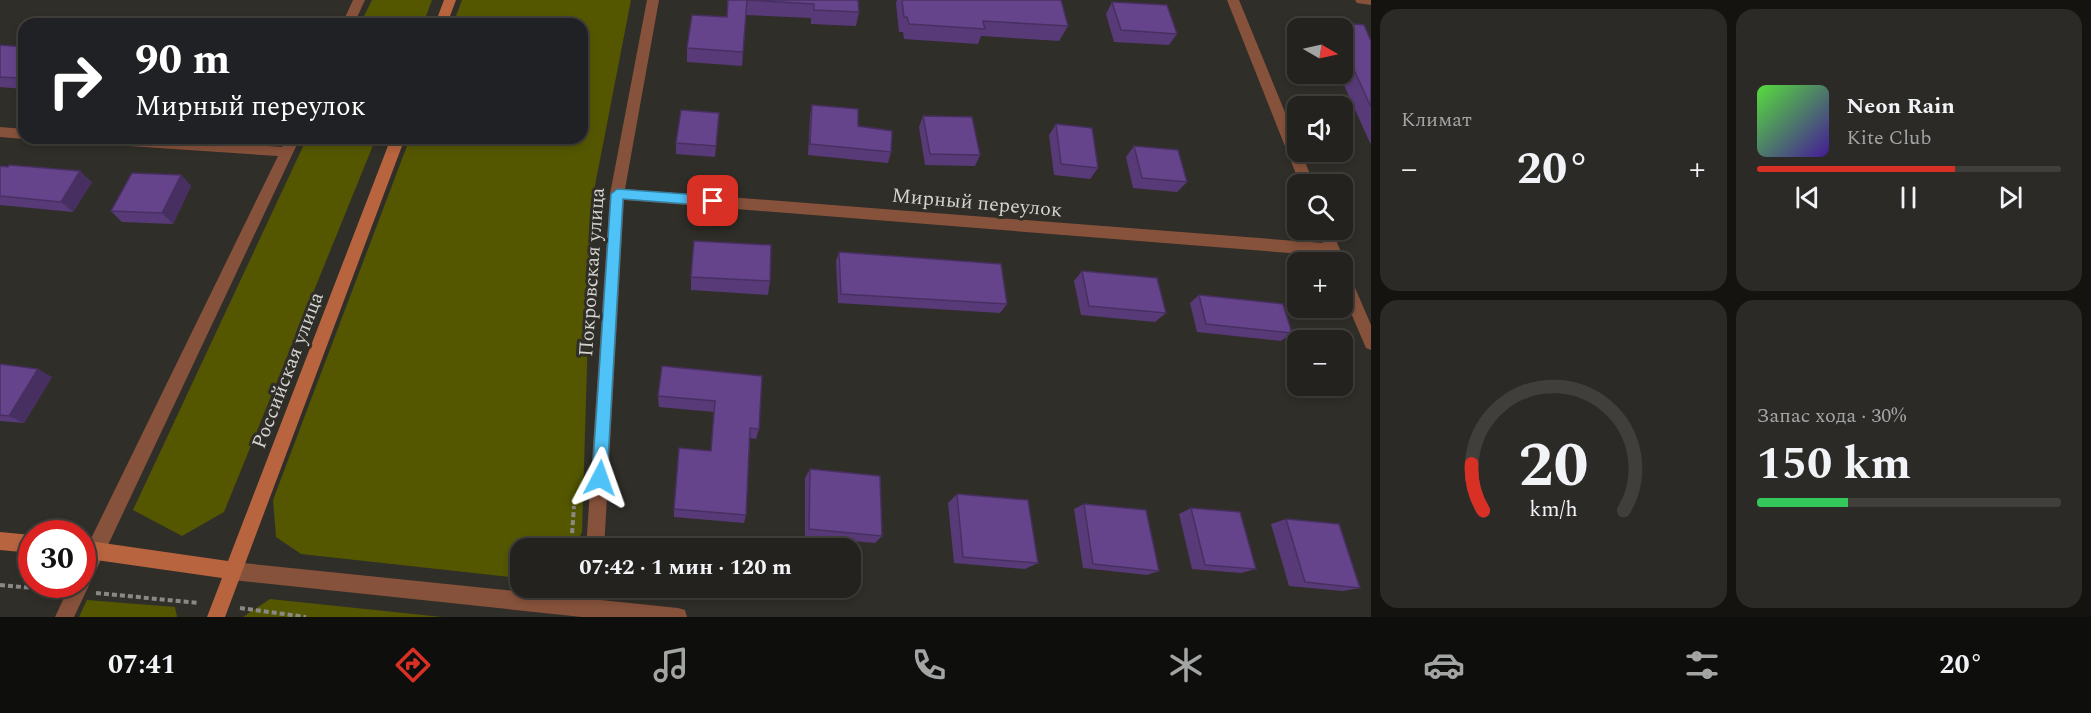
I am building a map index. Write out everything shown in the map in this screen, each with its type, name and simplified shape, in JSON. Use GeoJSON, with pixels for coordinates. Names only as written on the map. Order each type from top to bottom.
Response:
{"type":"FeatureCollection","features":[{"type":"Feature","properties":{"kind":"main road"},"geometry":{"type":"LineString","coordinates":[[443,18],[450,0]]}},
{"type":"Feature","properties":{"kind":"main road","name":"Российская улица"},"geometry":{"type":"LineString","coordinates":[[218,611],[396,144]]}},
{"type":"Feature","properties":{"kind":"main road"},"geometry":{"type":"LineString","coordinates":[[0,541],[18,543]]}},
{"type":"Feature","properties":{"kind":"main road"},"geometry":{"type":"LineString","coordinates":[[96,550],[232,571]]}},
{"type":"Feature","properties":{"kind":"street"},"geometry":{"type":"LineString","coordinates":[[351,18],[359,0]]}},
{"type":"Feature","properties":{"kind":"street","name":"Покровская улица"},"geometry":{"type":"LineString","coordinates":[[596,538],[617,194],[653,0]]}},
{"type":"Feature","properties":{"kind":"street"},"geometry":{"type":"LineString","coordinates":[[1233,0],[1303,174]]}},
{"type":"Feature","properties":{"kind":"street"},"geometry":{"type":"LineString","coordinates":[[1361,0],[1371,1]]}},
{"type":"Feature","properties":{"kind":"street"},"geometry":{"type":"LineString","coordinates":[[0,132],[18,134]]}},
{"type":"Feature","properties":{"kind":"street"},"geometry":{"type":"LineString","coordinates":[[96,535],[290,145],[261,144]]}},
{"type":"Feature","properties":{"kind":"street","name":"Мирный переулок"},"geometry":{"type":"LineString","coordinates":[[617,194],[1290,252]]}},
{"type":"Feature","properties":{"kind":"street"},"geometry":{"type":"LineString","coordinates":[[1353,300],[1371,343]]}},
{"type":"Feature","properties":{"kind":"street"},"geometry":{"type":"LineString","coordinates":[[232,571],[591,612],[678,617]]}},
{"type":"Feature","properties":{"kind":"street"},"geometry":{"type":"LineString","coordinates":[[64,617],[73,598]]}},
{"type":"Feature","properties":{"kind":"path"},"geometry":{"type":"LineString","coordinates":[[0,585],[18,585]]}},
{"type":"Feature","properties":{"kind":"path"},"geometry":{"type":"LineString","coordinates":[[96,588],[218,611],[306,617]]}},
{"type":"Feature","properties":{"kind":"shaded area"},"geometry":{"type":"Polygon","coordinates":[[[372,0],[432,0],[425,18],[363,18],[372,0]]]}},
{"type":"Feature","properties":{"kind":"shaded area"},"geometry":{"type":"Polygon","coordinates":[[[462,0],[631,0],[592,201],[582,532],[579,538],[510,538],[510,577],[301,554],[276,537],[273,500],[408,144],[588,144],[588,18],[455,18],[462,0]]]}},
{"type":"Feature","properties":{"kind":"shaded area"},"geometry":{"type":"Polygon","coordinates":[[[304,144],[374,144],[224,512],[182,536],[133,510],[304,144]]]}},
{"type":"Feature","properties":{"kind":"shaded area"},"geometry":{"type":"Polygon","coordinates":[[[270,599],[442,617],[243,617],[270,599]]]}},
{"type":"Feature","properties":{"kind":"shaded area"},"geometry":{"type":"Polygon","coordinates":[[[87,600],[175,607],[177,617],[79,617],[87,600]]]}},
{"type":"Feature","properties":{"kind":"building"},"geometry":{"type":"Polygon","coordinates":[[[728,0],[747,0],[743,52],[687,48],[692,15],[727,17],[728,0]]]}},
{"type":"Feature","properties":{"kind":"building"},"geometry":{"type":"Polygon","coordinates":[[[747,0],[858,0],[859,12],[814,10],[814,4],[747,0]]]}},
{"type":"Feature","properties":{"kind":"building"},"geometry":{"type":"Polygon","coordinates":[[[902,0],[1061,0],[1068,26],[983,21],[985,29],[909,24],[907,17],[904,17],[902,0]]]}},
{"type":"Feature","properties":{"kind":"building"},"geometry":{"type":"Polygon","coordinates":[[[1112,2],[1167,5],[1177,34],[1121,30],[1112,2]]]}},
{"type":"Feature","properties":{"kind":"building"},"geometry":{"type":"Polygon","coordinates":[[[1353,24],[1364,25],[1371,41],[1371,107],[1353,68],[1353,24]]]}},
{"type":"Feature","properties":{"kind":"building"},"geometry":{"type":"Polygon","coordinates":[[[0,45],[18,46],[18,78],[0,77],[0,45]]]}},
{"type":"Feature","properties":{"kind":"building"},"geometry":{"type":"Polygon","coordinates":[[[812,105],[858,109],[858,126],[892,131],[891,152],[810,144],[812,105]]]}},
{"type":"Feature","properties":{"kind":"building"},"geometry":{"type":"Polygon","coordinates":[[[681,110],[719,113],[716,146],[676,143],[681,110]]]}},
{"type":"Feature","properties":{"kind":"building"},"geometry":{"type":"Polygon","coordinates":[[[923,116],[972,117],[980,155],[930,154],[923,116]]]}},
{"type":"Feature","properties":{"kind":"building"},"geometry":{"type":"Polygon","coordinates":[[[1056,124],[1092,128],[1098,168],[1061,164],[1056,124]]]}},
{"type":"Feature","properties":{"kind":"building"},"geometry":{"type":"Polygon","coordinates":[[[1134,146],[1178,150],[1187,182],[1142,178],[1134,146]]]}},
{"type":"Feature","properties":{"kind":"building"},"geometry":{"type":"Polygon","coordinates":[[[9,165],[80,171],[61,202],[0,196],[0,166],[8,167],[9,165]]]}},
{"type":"Feature","properties":{"kind":"building"},"geometry":{"type":"Polygon","coordinates":[[[132,173],[181,175],[162,213],[111,211],[132,173]]]}},
{"type":"Feature","properties":{"kind":"building"},"geometry":{"type":"Polygon","coordinates":[[[694,241],[771,245],[770,281],[691,277],[694,241]]]}},
{"type":"Feature","properties":{"kind":"building"},"geometry":{"type":"Polygon","coordinates":[[[839,252],[1001,264],[1007,304],[841,294],[839,252]]]}},
{"type":"Feature","properties":{"kind":"building"},"geometry":{"type":"Polygon","coordinates":[[[1082,271],[1157,278],[1166,313],[1089,306],[1082,271]]]}},
{"type":"Feature","properties":{"kind":"building"},"geometry":{"type":"Polygon","coordinates":[[[1199,295],[1283,304],[1291,330],[1287,330],[1287,332],[1206,324],[1199,295]]]}},
{"type":"Feature","properties":{"kind":"building"},"geometry":{"type":"Polygon","coordinates":[[[0,364],[38,369],[9,416],[0,415],[0,364]]]}},
{"type":"Feature","properties":{"kind":"building"},"geometry":{"type":"Polygon","coordinates":[[[662,366],[762,376],[759,429],[750,428],[746,515],[674,509],[679,448],[711,451],[715,401],[658,396],[662,366]]]}},
{"type":"Feature","properties":{"kind":"building"},"geometry":{"type":"Polygon","coordinates":[[[810,469],[880,476],[882,536],[809,529],[810,469]]]}},
{"type":"Feature","properties":{"kind":"building"},"geometry":{"type":"Polygon","coordinates":[[[957,494],[1028,500],[1038,563],[963,557],[957,494]]]}},
{"type":"Feature","properties":{"kind":"building"},"geometry":{"type":"Polygon","coordinates":[[[1084,504],[1146,510],[1159,571],[1093,564],[1084,504]]]}},
{"type":"Feature","properties":{"kind":"building"},"geometry":{"type":"Polygon","coordinates":[[[1191,508],[1240,512],[1256,569],[1205,565],[1191,508]]]}},
{"type":"Feature","properties":{"kind":"building"},"geometry":{"type":"Polygon","coordinates":[[[1286,519],[1339,524],[1360,588],[1305,582],[1286,519]]]}},
{"type":"Feature","properties":{"kind":"route"},"geometry":{"type":"LineString","coordinates":[[600,478],[617,194],[713,201]]}}]}
